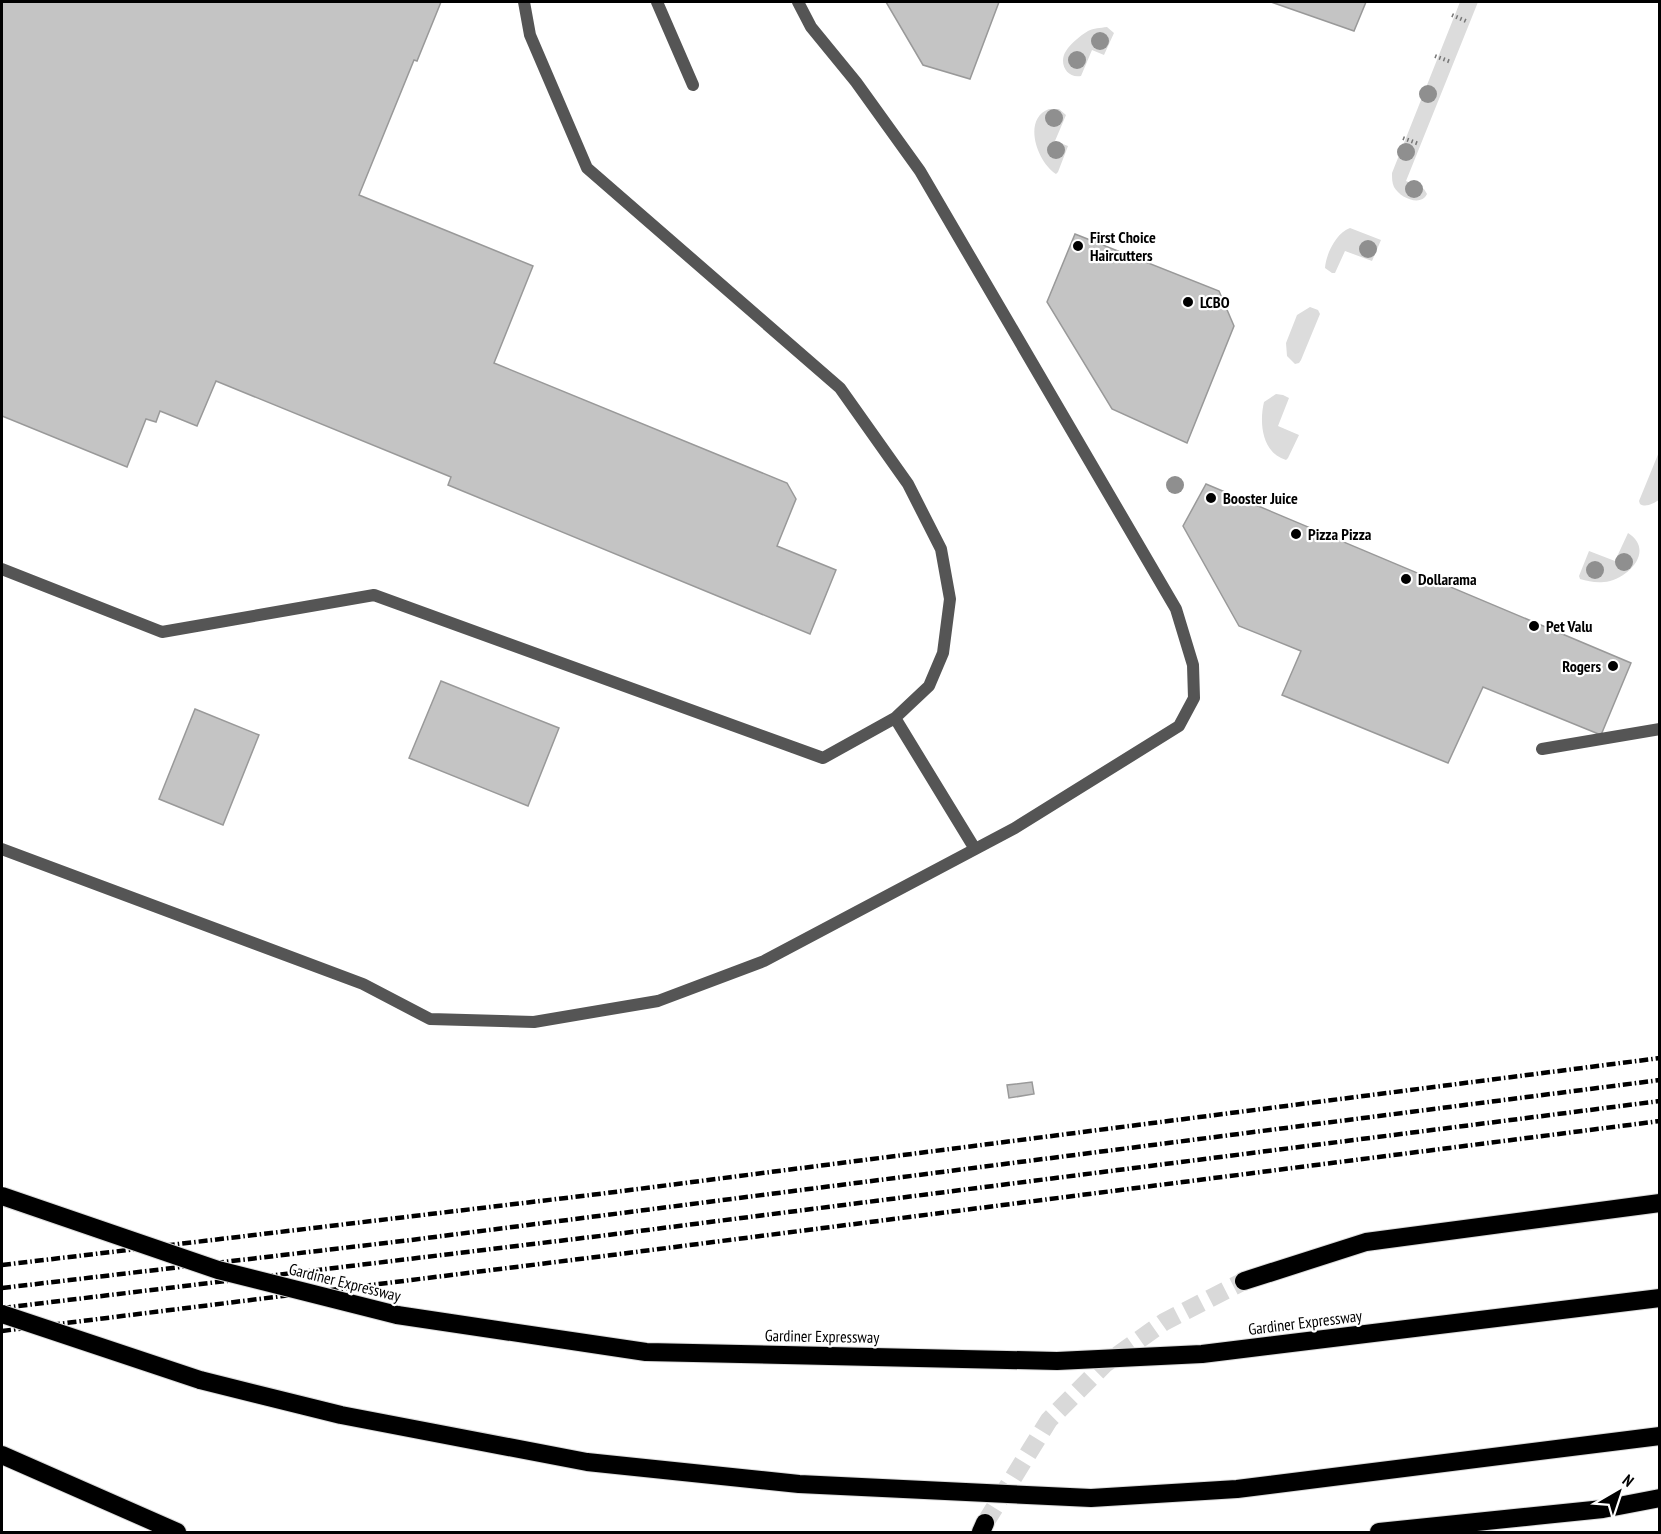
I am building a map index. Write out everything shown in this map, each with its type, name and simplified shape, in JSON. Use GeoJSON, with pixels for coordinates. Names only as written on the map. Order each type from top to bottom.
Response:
{"type":"FeatureCollection","features":[{"type":"Feature","properties":{"kind":"highway","name":"Gardiner Expressway"},"geometry":{"type":"LineString","coordinates":[[2,1196],[218,1270],[397,1315],[646,1352],[1057,1361],[1202,1354],[1659,1298]]}},
{"type":"Feature","properties":{"kind":"highway"},"geometry":{"type":"LineString","coordinates":[[1244,1281],[1366,1242],[1659,1203]]}},
{"type":"Feature","properties":{"kind":"highway"},"geometry":{"type":"LineString","coordinates":[[2,1314],[200,1380],[340,1415],[587,1462],[799,1484],[1092,1498],[1237,1489],[1659,1436]]}},
{"type":"Feature","properties":{"kind":"highway"},"geometry":{"type":"LineString","coordinates":[[2,1455],[177,1533]]}},
{"type":"Feature","properties":{"kind":"highway"},"geometry":{"type":"LineString","coordinates":[[1379,1533],[1603,1509],[1659,1498]]}},
{"type":"Feature","properties":{"kind":"lane"},"geometry":{"type":"LineString","coordinates":[[2,568],[162,632],[374,595],[823,758],[895,718],[929,686],[943,652],[950,599],[941,549],[908,483],[840,388],[587,168],[530,35],[524,2]]}},
{"type":"Feature","properties":{"kind":"lane"},"geometry":{"type":"LineString","coordinates":[[657,2],[693,85]]}},
{"type":"Feature","properties":{"kind":"lane"},"geometry":{"type":"LineString","coordinates":[[2,849],[363,984],[430,1019],[534,1022],[658,1001],[764,961],[1015,828],[1179,726],[1194,698],[1193,665],[1176,609],[920,171],[856,82],[810,27],[798,2]]}},
{"type":"Feature","properties":{"kind":"lane"},"geometry":{"type":"LineString","coordinates":[[895,718],[975,849]]}},
{"type":"Feature","properties":{"kind":"lane"},"geometry":{"type":"LineString","coordinates":[[1542,749],[1659,729]]}},
{"type":"Feature","properties":{"kind":"path"},"geometry":{"type":"LineString","coordinates":[[1452,15],[1468,22]]}},
{"type":"Feature","properties":{"kind":"path"},"geometry":{"type":"LineString","coordinates":[[1435,56],[1451,62]]}},
{"type":"Feature","properties":{"kind":"path"},"geometry":{"type":"LineString","coordinates":[[1403,138],[1419,144]]}},
{"type":"Feature","properties":{"kind":"shaded area"},"geometry":{"type":"Polygon","coordinates":[[[1460,2],[1478,2],[1406,181],[1424,189],[1427,194],[1420,200],[1410,200],[1394,187],[1392,173],[1460,2]]]}},
{"type":"Feature","properties":{"kind":"shaded area"},"geometry":{"type":"Polygon","coordinates":[[[1107,27],[1114,33],[1104,55],[1092,50],[1081,76],[1068,73],[1063,60],[1070,45],[1088,31],[1107,27]]]}},
{"type":"Feature","properties":{"kind":"shaded area"},"geometry":{"type":"Polygon","coordinates":[[[1049,109],[1059,109],[1066,115],[1055,141],[1068,146],[1056,174],[1043,160],[1035,141],[1036,122],[1041,114],[1049,109]]]}},
{"type":"Feature","properties":{"kind":"shaded area"},"geometry":{"type":"Polygon","coordinates":[[[1350,228],[1381,240],[1372,261],[1345,251],[1335,273],[1332,273],[1325,268],[1327,257],[1336,239],[1350,228]]]}},
{"type":"Feature","properties":{"kind":"shaded area"},"geometry":{"type":"Polygon","coordinates":[[[1310,307],[1318,310],[1320,314],[1301,360],[1295,364],[1287,356],[1286,343],[1297,315],[1310,307]]]}},
{"type":"Feature","properties":{"kind":"shaded area"},"geometry":{"type":"Polygon","coordinates":[[[1276,394],[1289,398],[1278,426],[1299,435],[1286,460],[1272,451],[1262,428],[1264,402],[1276,394]]]}},
{"type":"Feature","properties":{"kind":"shaded area"},"geometry":{"type":"Polygon","coordinates":[[[1659,452],[1659,500],[1650,505],[1642,505],[1639,501],[1659,452]]]}},
{"type":"Feature","properties":{"kind":"shaded area"},"geometry":{"type":"Polygon","coordinates":[[[1628,533],[1636,540],[1639,548],[1639,556],[1629,570],[1613,580],[1604,582],[1580,579],[1579,576],[1589,551],[1615,561],[1628,533]]]}},
{"type":"Feature","properties":{"kind":"building"},"geometry":{"type":"Polygon","coordinates":[[[2,2],[441,2],[417,61],[414,60],[359,195],[533,266],[494,363],[787,483],[796,499],[777,546],[836,570],[810,634],[448,485],[451,477],[216,381],[197,426],[160,411],[156,422],[146,419],[127,467],[2,416],[2,2]]]}},
{"type":"Feature","properties":{"kind":"building"},"geometry":{"type":"Polygon","coordinates":[[[886,2],[999,2],[970,79],[923,65],[886,2]]]}},
{"type":"Feature","properties":{"kind":"building"},"geometry":{"type":"Polygon","coordinates":[[[1271,2],[1366,2],[1354,31],[1271,2]]]}},
{"type":"Feature","properties":{"kind":"building"},"geometry":{"type":"Polygon","coordinates":[[[1075,234],[1219,291],[1234,326],[1187,443],[1112,409],[1047,302],[1075,234]]]}},
{"type":"Feature","properties":{"kind":"building"},"geometry":{"type":"Polygon","coordinates":[[[1206,484],[1631,663],[1601,735],[1483,687],[1448,763],[1282,695],[1301,651],[1239,626],[1183,526],[1206,484]]]}},
{"type":"Feature","properties":{"kind":"building"},"geometry":{"type":"Polygon","coordinates":[[[441,681],[559,728],[528,806],[409,758],[441,681]]]}},
{"type":"Feature","properties":{"kind":"building"},"geometry":{"type":"Polygon","coordinates":[[[195,709],[259,735],[223,825],[159,799],[195,709]]]}},
{"type":"Feature","properties":{"kind":"building"},"geometry":{"type":"Polygon","coordinates":[[[1032,1082],[1034,1094],[1009,1098],[1007,1085],[1032,1082]]]}},
{"type":"Feature","properties":{"kind":"tunnel"},"geometry":{"type":"LineString","coordinates":[[985,1523],[1049,1420],[1105,1364],[1164,1322],[1244,1281]]}},
{"type":"Feature","properties":{"kind":"railway"},"geometry":{"type":"LineString","coordinates":[[2,1265],[599,1194],[1660,1058]]}},
{"type":"Feature","properties":{"kind":"railway"},"geometry":{"type":"LineString","coordinates":[[2,1288],[411,1240],[1660,1080]]}},
{"type":"Feature","properties":{"kind":"railway"},"geometry":{"type":"LineString","coordinates":[[2,1308],[608,1235],[1660,1101]]}},
{"type":"Feature","properties":{"kind":"railway"},"geometry":{"type":"LineString","coordinates":[[2,1331],[1660,1121]]}},
{"type":"Feature","properties":{"kind":"place","name":"First Choice Haircutters"},"geometry":{"type":"Point","coordinates":[1078,246]}},
{"type":"Feature","properties":{"kind":"place","name":"LCBO"},"geometry":{"type":"Point","coordinates":[1188,302]}},
{"type":"Feature","properties":{"kind":"place","name":"Booster Juice"},"geometry":{"type":"Point","coordinates":[1211,498]}},
{"type":"Feature","properties":{"kind":"place","name":"Pizza Pizza"},"geometry":{"type":"Point","coordinates":[1296,534]}},
{"type":"Feature","properties":{"kind":"place","name":"Dollarama"},"geometry":{"type":"Point","coordinates":[1406,579]}},
{"type":"Feature","properties":{"kind":"place","name":"Pet Valu"},"geometry":{"type":"Point","coordinates":[1534,626]}},
{"type":"Feature","properties":{"kind":"place","name":"Rogers"},"geometry":{"type":"Point","coordinates":[1613,666]}}]}
